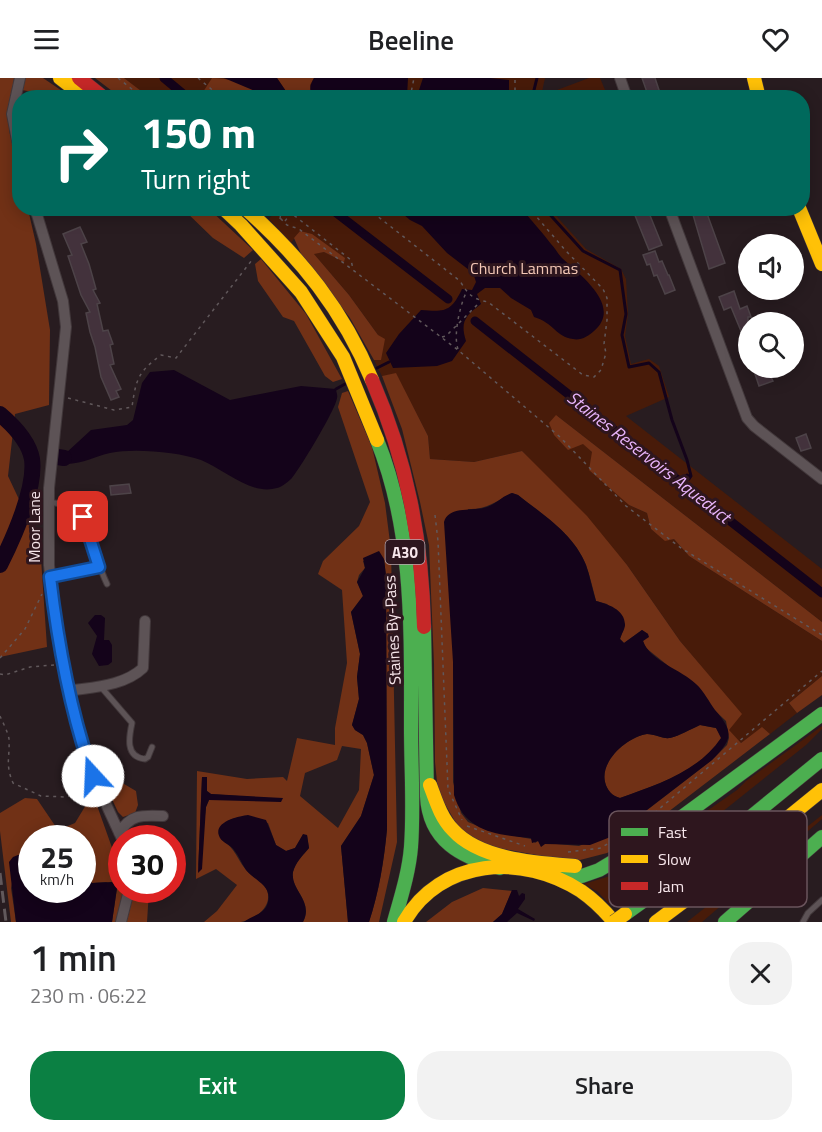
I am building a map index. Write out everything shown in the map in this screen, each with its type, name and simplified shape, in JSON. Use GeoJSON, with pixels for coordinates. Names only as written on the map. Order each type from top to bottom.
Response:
{"type":"FeatureCollection","features":[{"type":"Feature","properties":{"kind":"main road"},"geometry":{"type":"LineString","coordinates":[[68,79],[78,90]]}},
{"type":"Feature","properties":{"kind":"main road"},"geometry":{"type":"LineString","coordinates":[[68,79],[89,90]]}},
{"type":"Feature","properties":{"kind":"main road","name":"Staines By-Pass"},"geometry":{"type":"LineString","coordinates":[[231,216],[301,292],[343,357],[385,460],[404,542],[411,630],[411,846],[409,867],[394,922]]}},
{"type":"Feature","properties":{"kind":"main road","name":"Staines By-Pass"},"geometry":{"type":"LineString","coordinates":[[253,216],[309,273],[332,306],[361,354],[386,407],[407,476],[421,560],[428,723],[426,795],[428,811],[441,838],[462,855],[500,868]]}},
{"type":"Feature","properties":{"kind":"main road"},"geometry":{"type":"LineString","coordinates":[[802,216],[822,264]]}},
{"type":"Feature","properties":{"kind":"main road","name":"A30"},"geometry":{"type":"LineString","coordinates":[[690,811],[822,714]]}},
{"type":"Feature","properties":{"kind":"main road"},"geometry":{"type":"LineString","coordinates":[[758,811],[822,759]]}},
{"type":"Feature","properties":{"kind":"main road","name":"A30"},"geometry":{"type":"LineString","coordinates":[[428,779],[439,811],[446,822],[456,834],[476,848],[577,866],[609,860]]}},
{"type":"Feature","properties":{"kind":"main road"},"geometry":{"type":"LineString","coordinates":[[796,811],[822,790]]}},
{"type":"Feature","properties":{"kind":"main road"},"geometry":{"type":"LineString","coordinates":[[807,850],[822,837]]}},
{"type":"Feature","properties":{"kind":"main road","name":"A30"},"geometry":{"type":"LineString","coordinates":[[548,875],[582,876],[609,864]]}},
{"type":"Feature","properties":{"kind":"main road"},"geometry":{"type":"LineString","coordinates":[[404,922],[421,897],[437,884],[467,872],[500,868],[548,875],[588,894],[618,919],[635,907]]}},
{"type":"Feature","properties":{"kind":"main road"},"geometry":{"type":"LineString","coordinates":[[656,922],[676,907]]}},
{"type":"Feature","properties":{"kind":"main road"},"geometry":{"type":"LineString","coordinates":[[725,922],[742,907]]}},
{"type":"Feature","properties":{"kind":"street","name":"Moor Lane"},"geometry":{"type":"LineString","coordinates":[[37,216],[63,301],[66,327],[49,502],[50,577],[69,691],[83,748],[115,825]]}},
{"type":"Feature","properties":{"kind":"street"},"geometry":{"type":"LineString","coordinates":[[672,216],[747,418],[822,479]]}},
{"type":"Feature","properties":{"kind":"street"},"geometry":{"type":"LineString","coordinates":[[69,691],[127,679],[143,668],[145,621]]}},
{"type":"Feature","properties":{"kind":"street"},"geometry":{"type":"LineString","coordinates":[[125,825],[142,815],[163,816]]}},
{"type":"Feature","properties":{"kind":"street"},"geometry":{"type":"LineString","coordinates":[[121,922],[126,903]]}},
{"type":"Feature","properties":{"kind":"lane"},"geometry":{"type":"LineString","coordinates":[[49,502],[78,507],[107,584]]}},
{"type":"Feature","properties":{"kind":"lane"},"geometry":{"type":"LineString","coordinates":[[50,577],[99,567]]}},
{"type":"Feature","properties":{"kind":"lane"},"geometry":{"type":"LineString","coordinates":[[100,686],[132,723],[129,747],[134,754],[145,759],[152,747]]}},
{"type":"Feature","properties":{"kind":"lane"},"geometry":{"type":"LineString","coordinates":[[803,922],[808,913],[822,900]]}},
{"type":"Feature","properties":{"kind":"path"},"geometry":{"type":"LineString","coordinates":[[118,78],[133,90]]}},
{"type":"Feature","properties":{"kind":"path"},"geometry":{"type":"LineString","coordinates":[[198,78],[212,90]]}},
{"type":"Feature","properties":{"kind":"path"},"geometry":{"type":"LineString","coordinates":[[277,216],[287,225],[299,229],[458,350],[560,437],[626,506],[681,548],[822,635]]}},
{"type":"Feature","properties":{"kind":"path"},"geometry":{"type":"LineString","coordinates":[[285,221],[289,216]]}},
{"type":"Feature","properties":{"kind":"path"},"geometry":{"type":"LineString","coordinates":[[295,216],[351,260],[353,270]]}},
{"type":"Feature","properties":{"kind":"path"},"geometry":{"type":"LineString","coordinates":[[377,216],[460,281],[466,291],[476,300],[488,302],[583,375],[594,377],[601,370],[606,353],[604,344],[608,320],[607,298],[603,289],[536,216]]}},
{"type":"Feature","properties":{"kind":"path"},"geometry":{"type":"LineString","coordinates":[[293,235],[299,229]]}},
{"type":"Feature","properties":{"kind":"path"},"geometry":{"type":"LineString","coordinates":[[58,395],[114,410],[132,407],[135,388],[143,369],[161,355],[176,358],[256,254]]}},
{"type":"Feature","properties":{"kind":"path"},"geometry":{"type":"LineString","coordinates":[[458,350],[455,339],[466,291]]}},
{"type":"Feature","properties":{"kind":"path"},"geometry":{"type":"LineString","coordinates":[[441,337],[446,336],[481,301]]}},
{"type":"Feature","properties":{"kind":"path"},"geometry":{"type":"LineString","coordinates":[[435,515],[448,789],[464,824],[525,846]]}},
{"type":"Feature","properties":{"kind":"path"},"geometry":{"type":"LineString","coordinates":[[0,658],[25,629],[50,577]]}},
{"type":"Feature","properties":{"kind":"path"},"geometry":{"type":"LineString","coordinates":[[0,674],[4,675],[30,667],[64,664]]}},
{"type":"Feature","properties":{"kind":"path"},"geometry":{"type":"LineString","coordinates":[[655,811],[822,671]]}},
{"type":"Feature","properties":{"kind":"path"},"geometry":{"type":"LineString","coordinates":[[0,716],[9,738],[8,771],[13,783],[41,796],[66,797],[98,786]]}},
{"type":"Feature","properties":{"kind":"path"},"geometry":{"type":"LineString","coordinates":[[566,852],[601,848],[609,843]]}},
{"type":"Feature","properties":{"kind":"green space"},"geometry":{"type":"Polygon","coordinates":[[[124,78],[545,78],[542,90],[139,90],[124,78]]]}},
{"type":"Feature","properties":{"kind":"green space"},"geometry":{"type":"Polygon","coordinates":[[[589,78],[600,78],[605,90],[557,90],[589,78]]]}},
{"type":"Feature","properties":{"kind":"green space","name":"Church Lammas"},"geometry":{"type":"Polygon","coordinates":[[[271,216],[556,216],[586,249],[621,269],[626,279],[628,314],[625,336],[631,364],[649,359],[659,366],[669,397],[626,416],[822,569],[822,622],[556,415],[592,452],[629,505],[647,513],[651,529],[665,540],[674,539],[689,556],[822,641],[822,676],[789,703],[797,713],[770,734],[762,728],[741,743],[728,730],[741,714],[680,641],[627,565],[522,451],[474,462],[430,459],[428,436],[396,374],[382,376],[374,360],[381,359],[378,335],[349,295],[313,253],[324,252],[344,262],[300,231],[291,243],[269,219],[271,216]]]}},
{"type":"Feature","properties":{"kind":"green space"},"geometry":{"type":"Polygon","coordinates":[[[822,726],[822,729],[806,745],[723,811],[707,811],[822,726]]]}},
{"type":"Feature","properties":{"kind":"green space"},"geometry":{"type":"Polygon","coordinates":[[[822,815],[822,819],[807,832],[807,827],[822,815]]]}},
{"type":"Feature","properties":{"kind":"green space"},"geometry":{"type":"Polygon","coordinates":[[[609,876],[609,904],[598,892],[584,884],[609,876]]]}},
{"type":"Feature","properties":{"kind":"green space"},"geometry":{"type":"Polygon","coordinates":[[[706,907],[719,907],[702,922],[687,922],[706,907]]]}},
{"type":"Feature","properties":{"kind":"shaded area"},"geometry":{"type":"Polygon","coordinates":[[[0,78],[14,78],[9,130],[12,143],[12,216],[30,216],[36,244],[50,330],[49,405],[15,414],[8,476],[40,544],[47,647],[0,657],[0,78]]]}},
{"type":"Feature","properties":{"kind":"shaded area"},"geometry":{"type":"Polygon","coordinates":[[[24,78],[43,78],[61,90],[22,90],[24,78]]]}},
{"type":"Feature","properties":{"kind":"shaded area"},"geometry":{"type":"Polygon","coordinates":[[[95,78],[124,78],[140,90],[111,90],[95,78]]]}},
{"type":"Feature","properties":{"kind":"shaded area"},"geometry":{"type":"Polygon","coordinates":[[[212,78],[239,82],[254,90],[204,90],[212,78]]]}},
{"type":"Feature","properties":{"kind":"shaded area"},"geometry":{"type":"Polygon","coordinates":[[[224,78],[277,78],[285,90],[253,90],[224,78]]]}},
{"type":"Feature","properties":{"kind":"shaded area"},"geometry":{"type":"Polygon","coordinates":[[[277,78],[314,78],[310,85],[311,90],[285,90],[277,78]]]}},
{"type":"Feature","properties":{"kind":"shaded area"},"geometry":{"type":"Polygon","coordinates":[[[314,78],[408,78],[407,90],[310,90],[314,78]]]}},
{"type":"Feature","properties":{"kind":"shaded area"},"geometry":{"type":"Polygon","coordinates":[[[423,78],[509,80],[509,90],[419,90],[423,78]]]}},
{"type":"Feature","properties":{"kind":"shaded area"},"geometry":{"type":"Polygon","coordinates":[[[190,216],[217,216],[253,250],[244,258],[213,238],[190,216]]]}},
{"type":"Feature","properties":{"kind":"shaded area"},"geometry":{"type":"Polygon","coordinates":[[[405,216],[528,216],[561,256],[596,292],[604,311],[602,321],[590,335],[584,338],[567,338],[534,317],[531,310],[500,288],[485,288],[477,294],[481,304],[465,320],[466,341],[452,361],[437,366],[393,368],[386,353],[399,334],[421,310],[446,309],[451,306],[462,289],[472,290],[476,282],[473,273],[447,253],[422,226],[405,216]]]}},
{"type":"Feature","properties":{"kind":"shaded area"},"geometry":{"type":"Polygon","coordinates":[[[300,231],[312,234],[345,258],[344,262],[324,252],[314,254],[349,295],[378,335],[385,339],[381,360],[374,360],[350,318],[301,254],[294,238],[300,231]]]}},
{"type":"Feature","properties":{"kind":"shaded area"},"geometry":{"type":"Polygon","coordinates":[[[261,259],[306,314],[342,379],[333,382],[325,376],[294,321],[283,317],[258,281],[255,264],[261,259]]]}},
{"type":"Feature","properties":{"kind":"shaded area"},"geometry":{"type":"Polygon","coordinates":[[[174,370],[230,400],[301,386],[336,389],[337,397],[310,451],[292,478],[277,488],[257,488],[201,460],[168,453],[143,451],[110,453],[66,464],[64,458],[66,453],[91,430],[127,425],[133,420],[142,383],[150,372],[174,370]]]}},
{"type":"Feature","properties":{"kind":"shaded area"},"geometry":{"type":"Polygon","coordinates":[[[396,373],[428,436],[430,459],[474,462],[522,451],[587,516],[627,565],[680,641],[742,714],[729,730],[741,743],[762,727],[770,734],[669,811],[646,811],[712,760],[727,745],[729,738],[726,721],[646,648],[643,641],[648,634],[642,630],[624,643],[620,639],[625,624],[607,604],[596,601],[586,565],[574,544],[566,534],[518,495],[512,493],[486,506],[468,509],[453,662],[453,782],[461,813],[468,822],[490,831],[531,839],[535,843],[538,841],[579,846],[609,833],[609,852],[580,860],[542,856],[482,845],[460,830],[438,792],[435,762],[429,545],[402,429],[382,376],[396,373]]]}},
{"type":"Feature","properties":{"kind":"shaded area"},"geometry":{"type":"Polygon","coordinates":[[[348,391],[372,447],[385,503],[391,550],[397,842],[379,922],[369,922],[381,876],[387,829],[386,576],[384,559],[363,561],[365,568],[357,582],[363,596],[351,612],[360,654],[357,677],[359,699],[352,725],[363,735],[367,743],[374,775],[361,816],[341,846],[348,922],[303,922],[306,907],[295,884],[293,872],[297,862],[309,848],[307,835],[303,835],[295,848],[286,851],[276,845],[268,823],[249,818],[238,818],[221,826],[221,839],[247,871],[266,887],[267,902],[257,915],[241,922],[204,922],[217,911],[237,885],[216,869],[196,879],[197,771],[247,779],[283,777],[287,781],[297,738],[335,745],[335,728],[347,663],[342,590],[318,574],[323,561],[359,526],[370,502],[338,407],[342,393],[348,391]],[[342,746],[337,760],[305,773],[300,796],[338,828],[359,790],[361,749],[342,746]],[[202,777],[198,872],[206,807],[209,800],[283,799],[211,794],[207,791],[202,777]]]}},
{"type":"Feature","properties":{"kind":"shaded area"},"geometry":{"type":"Polygon","coordinates":[[[556,415],[822,622],[822,641],[689,556],[674,539],[665,541],[651,529],[647,513],[629,505],[589,470],[592,452],[583,444],[568,450],[554,435],[549,423],[556,415]]]}},
{"type":"Feature","properties":{"kind":"shaded area"},"geometry":{"type":"Polygon","coordinates":[[[508,494],[518,495],[566,534],[586,565],[596,601],[615,608],[622,615],[625,625],[620,639],[624,643],[642,630],[648,634],[649,637],[643,641],[652,654],[699,687],[728,730],[727,741],[712,760],[646,811],[609,811],[609,838],[590,845],[545,844],[541,847],[538,841],[532,843],[531,838],[495,833],[484,829],[466,817],[454,795],[453,662],[444,522],[451,513],[456,511],[487,507],[508,494]],[[700,725],[670,738],[647,734],[639,736],[624,745],[611,758],[605,774],[607,788],[620,798],[648,788],[675,776],[701,760],[721,738],[716,728],[700,725]]]}},
{"type":"Feature","properties":{"kind":"shaded area"},"geometry":{"type":"Polygon","coordinates":[[[379,551],[384,559],[386,576],[387,829],[381,876],[369,922],[348,922],[341,846],[361,816],[374,775],[367,743],[363,735],[352,725],[359,699],[357,677],[360,654],[351,612],[363,596],[357,582],[365,568],[363,558],[379,551]]]}},
{"type":"Feature","properties":{"kind":"shaded area"},"geometry":{"type":"Polygon","coordinates":[[[95,615],[105,618],[104,640],[109,640],[112,645],[112,662],[108,665],[99,666],[92,654],[97,636],[88,623],[95,615]]]}},
{"type":"Feature","properties":{"kind":"shaded area"},"geometry":{"type":"Polygon","coordinates":[[[822,676],[822,695],[797,713],[789,703],[822,676]]]}},
{"type":"Feature","properties":{"kind":"shaded area"},"geometry":{"type":"Polygon","coordinates":[[[700,725],[716,728],[722,738],[701,760],[676,776],[620,798],[609,790],[605,782],[607,766],[617,751],[631,740],[647,734],[670,738],[700,725]]]}},
{"type":"Feature","properties":{"kind":"shaded area"},"geometry":{"type":"Polygon","coordinates":[[[202,777],[207,777],[207,791],[211,794],[283,798],[281,802],[209,800],[206,807],[202,869],[198,873],[202,777]]]}},
{"type":"Feature","properties":{"kind":"shaded area"},"geometry":{"type":"Polygon","coordinates":[[[119,781],[136,791],[138,805],[135,813],[123,817],[118,812],[104,782],[119,781]]]}},
{"type":"Feature","properties":{"kind":"shaded area"},"geometry":{"type":"Polygon","coordinates":[[[94,797],[108,836],[108,883],[96,883],[96,825],[70,825],[75,823],[89,800],[94,797]]]}},
{"type":"Feature","properties":{"kind":"shaded area"},"geometry":{"type":"Polygon","coordinates":[[[25,798],[37,799],[55,825],[18,825],[18,855],[11,888],[16,922],[11,922],[0,831],[0,813],[25,798]]]}},
{"type":"Feature","properties":{"kind":"shaded area"},"geometry":{"type":"Polygon","coordinates":[[[248,815],[266,820],[276,845],[286,851],[295,848],[303,834],[307,835],[309,848],[297,862],[293,872],[295,884],[306,908],[303,922],[244,922],[264,910],[268,902],[268,891],[246,870],[236,852],[221,840],[218,832],[227,821],[248,815]]]}},
{"type":"Feature","properties":{"kind":"shaded area"},"geometry":{"type":"Polygon","coordinates":[[[18,855],[18,903],[96,903],[96,883],[108,882],[108,903],[115,903],[112,922],[16,922],[9,862],[18,855]]]}},
{"type":"Feature","properties":{"kind":"shaded area"},"geometry":{"type":"Polygon","coordinates":[[[483,888],[512,891],[502,914],[493,922],[426,922],[452,902],[483,888]]]}},
{"type":"Feature","properties":{"kind":"shaded area"},"geometry":{"type":"Polygon","coordinates":[[[512,890],[517,890],[519,896],[522,893],[525,894],[525,899],[518,909],[535,919],[534,921],[517,913],[507,922],[493,922],[502,914],[512,890]]]}},
{"type":"Feature","properties":{"kind":"shaded area"},"geometry":{"type":"Polygon","coordinates":[[[115,903],[148,903],[147,922],[112,922],[115,903]]]}},
{"type":"Feature","properties":{"kind":"building"},"geometry":{"type":"Polygon","coordinates":[[[642,78],[655,78],[659,90],[646,90],[642,78]]]}},
{"type":"Feature","properties":{"kind":"building"},"geometry":{"type":"Polygon","coordinates":[[[635,216],[650,216],[662,245],[649,250],[635,216]]]}},
{"type":"Feature","properties":{"kind":"building"},"geometry":{"type":"Polygon","coordinates":[[[693,216],[708,216],[725,263],[709,269],[693,216]]]}},
{"type":"Feature","properties":{"kind":"building"},"geometry":{"type":"Polygon","coordinates":[[[80,227],[87,242],[81,244],[96,289],[93,290],[100,303],[97,304],[103,331],[108,330],[113,344],[110,345],[114,364],[110,365],[121,389],[116,391],[119,397],[111,400],[101,377],[90,332],[86,313],[90,312],[81,295],[68,256],[72,255],[63,234],[80,227]]]}},
{"type":"Feature","properties":{"kind":"building"},"geometry":{"type":"Polygon","coordinates":[[[655,251],[675,290],[665,294],[657,275],[654,276],[650,264],[647,265],[643,255],[655,251]]]}},
{"type":"Feature","properties":{"kind":"building"},"geometry":{"type":"Polygon","coordinates":[[[734,291],[740,309],[747,306],[749,312],[738,312],[738,324],[731,307],[724,310],[719,297],[734,291]]]}},
{"type":"Feature","properties":{"kind":"building"},"geometry":{"type":"Polygon","coordinates":[[[756,378],[771,378],[773,381],[759,386],[756,378]]]}},
{"type":"Feature","properties":{"kind":"building"},"geometry":{"type":"Polygon","coordinates":[[[806,434],[811,448],[801,451],[796,438],[806,434]]]}},
{"type":"Feature","properties":{"kind":"building"},"geometry":{"type":"Polygon","coordinates":[[[129,484],[131,493],[111,495],[110,486],[129,484]]]}},
{"type":"Feature","properties":{"kind":"building"},"geometry":{"type":"Polygon","coordinates":[[[94,502],[105,502],[104,535],[94,534],[93,531],[94,502]]]}},
{"type":"Feature","properties":{"kind":"waterway","name":"Staines Reservoirs Aqueduct"},"geometry":{"type":"LineString","coordinates":[[164,78],[178,90]]}},
{"type":"Feature","properties":{"kind":"waterway"},"geometry":{"type":"LineString","coordinates":[[534,90],[537,78]]}},
{"type":"Feature","properties":{"kind":"waterway","name":"Staines Reservoirs Aqueduct"},"geometry":{"type":"LineString","coordinates":[[340,216],[448,299]]}},
{"type":"Feature","properties":{"kind":"waterway"},"geometry":{"type":"LineString","coordinates":[[551,216],[583,251],[620,270],[626,314],[622,335],[629,367],[649,363],[659,372],[672,420],[687,460],[691,476],[689,479]]}},
{"type":"Feature","properties":{"kind":"waterway","name":"Staines Reservoirs Aqueduct"},"geometry":{"type":"LineString","coordinates":[[475,321],[822,593]]}},
{"type":"Feature","properties":{"kind":"waterway"},"geometry":{"type":"LineString","coordinates":[[377,368],[389,362]]}},
{"type":"Feature","properties":{"kind":"waterway"},"geometry":{"type":"LineString","coordinates":[[336,389],[345,384]]}},
{"type":"Feature","properties":{"kind":"waterway"},"geometry":{"type":"LineString","coordinates":[[0,414],[24,440],[32,459],[31,484],[27,498],[0,565]]}},
{"type":"Feature","properties":{"kind":"waterway"},"geometry":{"type":"LineString","coordinates":[[58,457],[64,458]]}},
{"type":"Feature","properties":{"kind":"waterway"},"geometry":{"type":"LineString","coordinates":[[680,483],[687,475],[690,477]]}},
{"type":"Feature","properties":{"kind":"railway"},"geometry":{"type":"LineString","coordinates":[[0,873],[6,922]]}},
{"type":"Feature","properties":{"kind":"traffic: fast"},"geometry":{"type":"LineString","coordinates":[[377,440],[398,510],[408,582],[410,619],[412,832],[408,866],[394,922]]}},
{"type":"Feature","properties":{"kind":"traffic: fast"},"geometry":{"type":"LineString","coordinates":[[424,627],[429,812],[434,825],[450,845],[472,858],[500,868]]}},
{"type":"Feature","properties":{"kind":"traffic: fast"},"geometry":{"type":"LineString","coordinates":[[690,811],[822,714]]}},
{"type":"Feature","properties":{"kind":"traffic: fast"},"geometry":{"type":"LineString","coordinates":[[758,811],[822,759]]}},
{"type":"Feature","properties":{"kind":"traffic: fast"},"geometry":{"type":"LineString","coordinates":[[807,850],[822,837]]}},
{"type":"Feature","properties":{"kind":"traffic: fast"},"geometry":{"type":"LineString","coordinates":[[549,875],[582,876],[609,864]]}},
{"type":"Feature","properties":{"kind":"traffic: fast"},"geometry":{"type":"LineString","coordinates":[[625,914],[635,907]]}},
{"type":"Feature","properties":{"kind":"traffic: fast"},"geometry":{"type":"LineString","coordinates":[[725,922],[742,907]]}},
{"type":"Feature","properties":{"kind":"traffic: slow"},"geometry":{"type":"LineString","coordinates":[[60,78],[76,90]]}},
{"type":"Feature","properties":{"kind":"traffic: slow"},"geometry":{"type":"LineString","coordinates":[[754,78],[757,90]]}},
{"type":"Feature","properties":{"kind":"traffic: slow"},"geometry":{"type":"LineString","coordinates":[[231,216],[301,292],[343,357],[377,440]]}},
{"type":"Feature","properties":{"kind":"traffic: slow"},"geometry":{"type":"LineString","coordinates":[[253,216],[284,246],[319,286],[348,331],[372,380]]}},
{"type":"Feature","properties":{"kind":"traffic: slow"},"geometry":{"type":"LineString","coordinates":[[802,216],[822,264]]}},
{"type":"Feature","properties":{"kind":"traffic: slow"},"geometry":{"type":"LineString","coordinates":[[430,785],[445,820],[464,840],[478,848],[510,858],[575,866]]}},
{"type":"Feature","properties":{"kind":"traffic: slow"},"geometry":{"type":"LineString","coordinates":[[796,811],[822,790]]}},
{"type":"Feature","properties":{"kind":"traffic: slow"},"geometry":{"type":"LineString","coordinates":[[404,922],[420,901],[439,885],[461,874],[484,868],[509,867],[534,871],[558,879],[581,891],[599,905],[614,922]]}},
{"type":"Feature","properties":{"kind":"traffic: slow"},"geometry":{"type":"LineString","coordinates":[[656,922],[676,907]]}},
{"type":"Feature","properties":{"kind":"traffic: slow"},"geometry":{"type":"LineString","coordinates":[[614,922],[625,914]]}},
{"type":"Feature","properties":{"kind":"traffic: jam"},"geometry":{"type":"LineString","coordinates":[[79,78],[94,90]]}},
{"type":"Feature","properties":{"kind":"traffic: jam"},"geometry":{"type":"LineString","coordinates":[[372,380],[395,440],[410,501],[420,563],[424,627]]}},
{"type":"Feature","properties":{"kind":"route"},"geometry":{"type":"LineString","coordinates":[[83,517],[99,567],[79,573],[50,577],[54,614],[74,712],[93,776]]}}]}
